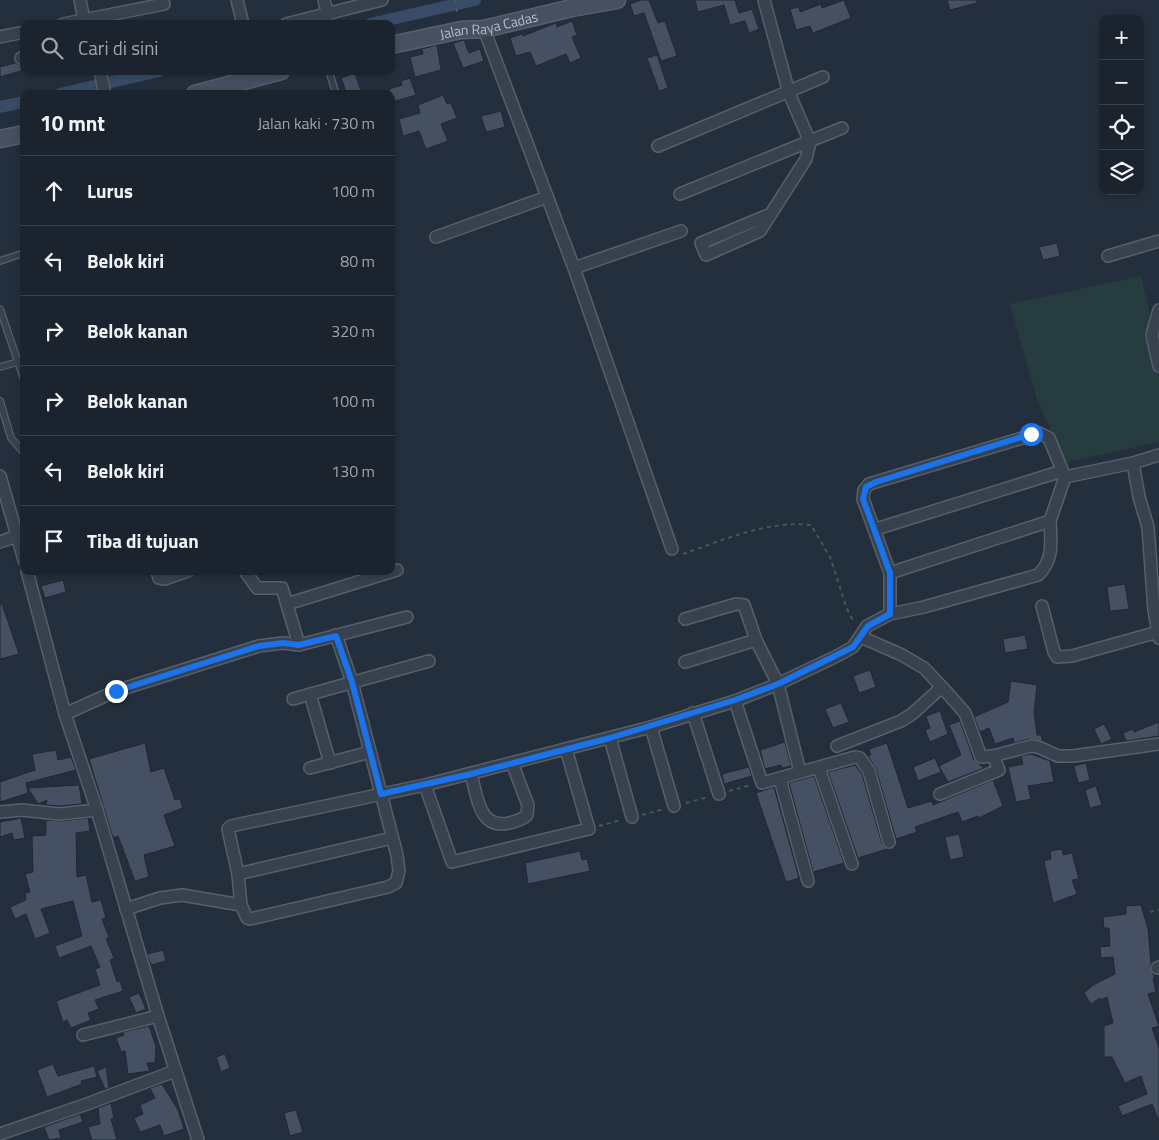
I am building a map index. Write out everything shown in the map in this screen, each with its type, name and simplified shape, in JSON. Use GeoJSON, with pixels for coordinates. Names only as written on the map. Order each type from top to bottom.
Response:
{"type":"FeatureCollection","features":[{"type":"Feature","properties":{"kind":"street"},"geometry":{"type":"LineString","coordinates":[[80,0],[84,20]]}},
{"type":"Feature","properties":{"kind":"street"},"geometry":{"type":"LineString","coordinates":[[237,0],[242,20]]}},
{"type":"Feature","properties":{"kind":"street"},"geometry":{"type":"LineString","coordinates":[[324,0],[328,15]]}},
{"type":"Feature","properties":{"kind":"street"},"geometry":{"type":"LineString","coordinates":[[305,20],[328,15],[364,3],[382,0]]}},
{"type":"Feature","properties":{"kind":"street","name":"Jalan Raya Cadas"},"geometry":{"type":"LineString","coordinates":[[395,44],[461,30],[484,29],[570,4],[617,0]]}},
{"type":"Feature","properties":{"kind":"street"},"geometry":{"type":"LineString","coordinates":[[764,0],[789,93],[810,142],[806,159],[771,214],[760,231],[706,255],[701,243],[771,214]]}},
{"type":"Feature","properties":{"kind":"street"},"geometry":{"type":"LineString","coordinates":[[93,20],[164,4]]}},
{"type":"Feature","properties":{"kind":"street"},"geometry":{"type":"LineString","coordinates":[[484,29],[574,268],[672,548]]}},
{"type":"Feature","properties":{"kind":"street"},"geometry":{"type":"LineString","coordinates":[[0,37],[20,33]]}},
{"type":"Feature","properties":{"kind":"street"},"geometry":{"type":"LineString","coordinates":[[101,75],[104,90]]}},
{"type":"Feature","properties":{"kind":"street"},"geometry":{"type":"LineString","coordinates":[[210,90],[266,75]]}},
{"type":"Feature","properties":{"kind":"street"},"geometry":{"type":"LineString","coordinates":[[658,146],[823,78]]}},
{"type":"Feature","properties":{"kind":"street"},"geometry":{"type":"LineString","coordinates":[[680,194],[842,128]]}},
{"type":"Feature","properties":{"kind":"street"},"geometry":{"type":"LineString","coordinates":[[0,139],[20,135]]}},
{"type":"Feature","properties":{"kind":"street"},"geometry":{"type":"LineString","coordinates":[[436,237],[547,197]]}},
{"type":"Feature","properties":{"kind":"street"},"geometry":{"type":"LineString","coordinates":[[574,268],[681,231]]}},
{"type":"Feature","properties":{"kind":"street"},"geometry":{"type":"LineString","coordinates":[[1108,256],[1159,242]]}},
{"type":"Feature","properties":{"kind":"street"},"geometry":{"type":"LineString","coordinates":[[1159,310],[1152,335],[1159,366]]}},
{"type":"Feature","properties":{"kind":"street"},"geometry":{"type":"LineString","coordinates":[[336,636],[352,682],[381,794],[400,871],[396,883],[391,886],[250,919],[247,918],[241,905],[238,874],[229,827],[381,794],[425,785],[651,727],[778,684],[853,647],[868,626],[890,614],[924,607],[1038,575],[1048,564],[1051,553],[1050,521],[1063,474],[1049,438],[1039,432],[876,482],[866,487],[863,499],[876,529],[890,573],[890,614]]}},
{"type":"Feature","properties":{"kind":"street"},"geometry":{"type":"LineString","coordinates":[[876,529],[1063,474],[1133,463],[1159,455]]}},
{"type":"Feature","properties":{"kind":"street"},"geometry":{"type":"LineString","coordinates":[[1042,606],[1054,652],[1058,657],[1072,656],[1158,635],[1148,527],[1139,497],[1133,463]]}},
{"type":"Feature","properties":{"kind":"street"},"geometry":{"type":"LineString","coordinates":[[0,476],[20,546]]}},
{"type":"Feature","properties":{"kind":"street"},"geometry":{"type":"LineString","coordinates":[[890,573],[1050,521]]}},
{"type":"Feature","properties":{"kind":"street"},"geometry":{"type":"LineString","coordinates":[[0,542],[17,536]]}},
{"type":"Feature","properties":{"kind":"street"},"geometry":{"type":"LineString","coordinates":[[28,575],[65,714],[97,810],[174,1071],[198,1140]]}},
{"type":"Feature","properties":{"kind":"street"},"geometry":{"type":"LineString","coordinates":[[158,575],[159,578],[166,579],[177,575]]}},
{"type":"Feature","properties":{"kind":"street"},"geometry":{"type":"LineString","coordinates":[[248,575],[257,588],[282,588],[299,645]]}},
{"type":"Feature","properties":{"kind":"street"},"geometry":{"type":"LineString","coordinates":[[287,604],[381,575]]}},
{"type":"Feature","properties":{"kind":"street"},"geometry":{"type":"LineString","coordinates":[[685,619],[742,604],[756,640],[778,684],[800,772]]}},
{"type":"Feature","properties":{"kind":"street"},"geometry":{"type":"LineString","coordinates":[[65,714],[116,691],[259,646],[283,643],[299,645],[406,617]]}},
{"type":"Feature","properties":{"kind":"street"},"geometry":{"type":"LineString","coordinates":[[861,637],[902,655],[924,668],[965,713],[981,757],[993,756],[1031,746],[1058,756],[1073,756],[1159,744]]}},
{"type":"Feature","properties":{"kind":"street"},"geometry":{"type":"LineString","coordinates":[[685,662],[756,640]]}},
{"type":"Feature","properties":{"kind":"street"},"geometry":{"type":"LineString","coordinates":[[293,699],[429,661]]}},
{"type":"Feature","properties":{"kind":"street"},"geometry":{"type":"LineString","coordinates":[[837,746],[906,717],[942,686]]}},
{"type":"Feature","properties":{"kind":"street"},"geometry":{"type":"LineString","coordinates":[[310,694],[330,763]]}},
{"type":"Feature","properties":{"kind":"street"},"geometry":{"type":"LineString","coordinates":[[735,700],[762,783],[855,757],[860,758],[865,762],[889,842]]}},
{"type":"Feature","properties":{"kind":"street"},"geometry":{"type":"LineString","coordinates":[[693,713],[719,794]]}},
{"type":"Feature","properties":{"kind":"street"},"geometry":{"type":"LineString","coordinates":[[651,727],[674,806]]}},
{"type":"Feature","properties":{"kind":"street"},"geometry":{"type":"LineString","coordinates":[[610,738],[632,817]]}},
{"type":"Feature","properties":{"kind":"street"},"geometry":{"type":"LineString","coordinates":[[425,785],[452,862],[589,829],[566,749]]}},
{"type":"Feature","properties":{"kind":"street"},"geometry":{"type":"LineString","coordinates":[[310,768],[370,752]]}},
{"type":"Feature","properties":{"kind":"street"},"geometry":{"type":"LineString","coordinates":[[940,794],[999,770],[993,756]]}},
{"type":"Feature","properties":{"kind":"street"},"geometry":{"type":"LineString","coordinates":[[471,774],[480,805],[488,821],[492,824],[505,824],[521,820],[527,815],[528,805],[512,763]]}},
{"type":"Feature","properties":{"kind":"street"},"geometry":{"type":"LineString","coordinates":[[819,768],[852,864]]}},
{"type":"Feature","properties":{"kind":"street"},"geometry":{"type":"LineString","coordinates":[[780,779],[808,881]]}},
{"type":"Feature","properties":{"kind":"street"},"geometry":{"type":"LineString","coordinates":[[0,812],[22,810],[59,814],[97,810]]}},
{"type":"Feature","properties":{"kind":"street"},"geometry":{"type":"LineString","coordinates":[[238,874],[392,838]]}},
{"type":"Feature","properties":{"kind":"street"},"geometry":{"type":"LineString","coordinates":[[126,909],[160,898],[182,895],[241,905]]}},
{"type":"Feature","properties":{"kind":"street"},"geometry":{"type":"LineString","coordinates":[[83,1035],[158,1016]]}},
{"type":"Feature","properties":{"kind":"street"},"geometry":{"type":"LineString","coordinates":[[0,1134],[174,1071]]}},
{"type":"Feature","properties":{"kind":"lane"},"geometry":{"type":"LineString","coordinates":[[330,75],[335,90]]}},
{"type":"Feature","properties":{"kind":"lane"},"geometry":{"type":"LineString","coordinates":[[0,261],[20,254]]}},
{"type":"Feature","properties":{"kind":"lane"},"geometry":{"type":"LineString","coordinates":[[0,309],[20,368]]}},
{"type":"Feature","properties":{"kind":"lane"},"geometry":{"type":"LineString","coordinates":[[0,366],[18,362]]}},
{"type":"Feature","properties":{"kind":"lane"},"geometry":{"type":"LineString","coordinates":[[0,401],[11,438],[20,448]]}},
{"type":"Feature","properties":{"kind":"path"},"geometry":{"type":"LineString","coordinates":[[455,0],[460,24]]}},
{"type":"Feature","properties":{"kind":"path"},"geometry":{"type":"LineString","coordinates":[[672,548],[676,555],[737,536],[792,523],[811,525],[830,557],[847,609],[861,637]]}},
{"type":"Feature","properties":{"kind":"path"},"geometry":{"type":"LineString","coordinates":[[1150,912],[1159,910]]}},
{"type":"Feature","properties":{"kind":"green space"},"geometry":{"type":"Polygon","coordinates":[[[1141,276],[1159,351],[1159,442],[1066,462],[1037,400],[1010,304],[1141,276]]]}},
{"type":"Feature","properties":{"kind":"building"},"geometry":{"type":"Polygon","coordinates":[[[641,0],[649,0],[658,23],[665,21],[677,56],[661,61],[644,13],[634,16],[630,4],[641,0]]]}},
{"type":"Feature","properties":{"kind":"building"},"geometry":{"type":"Polygon","coordinates":[[[695,0],[735,0],[739,13],[752,9],[759,29],[749,33],[745,21],[730,25],[724,5],[698,12],[695,0]]]}},
{"type":"Feature","properties":{"kind":"building"},"geometry":{"type":"Polygon","coordinates":[[[844,0],[851,18],[813,33],[810,26],[796,30],[790,9],[799,7],[800,12],[821,4],[822,8],[844,0]]]}},
{"type":"Feature","properties":{"kind":"building"},"geometry":{"type":"Polygon","coordinates":[[[947,0],[976,0],[977,3],[950,10],[947,0]]]}},
{"type":"Feature","properties":{"kind":"building"},"geometry":{"type":"Polygon","coordinates":[[[572,21],[577,35],[572,37],[581,58],[570,63],[566,54],[536,66],[530,52],[516,56],[510,38],[522,34],[523,36],[556,23],[557,27],[572,21]]]}},
{"type":"Feature","properties":{"kind":"building"},"geometry":{"type":"Polygon","coordinates":[[[464,40],[469,53],[480,49],[484,61],[463,68],[453,43],[464,40]]]}},
{"type":"Feature","properties":{"kind":"building"},"geometry":{"type":"Polygon","coordinates":[[[437,45],[441,70],[415,77],[410,57],[423,54],[422,49],[437,45]]]}},
{"type":"Feature","properties":{"kind":"building"},"geometry":{"type":"Polygon","coordinates":[[[657,55],[668,88],[659,91],[647,58],[657,55]]]}},
{"type":"Feature","properties":{"kind":"building"},"geometry":{"type":"Polygon","coordinates":[[[15,63],[20,65],[20,71],[0,77],[0,67],[15,63]]]}},
{"type":"Feature","properties":{"kind":"building"},"geometry":{"type":"Polygon","coordinates":[[[356,75],[361,90],[346,90],[341,78],[356,75]]]}},
{"type":"Feature","properties":{"kind":"building"},"geometry":{"type":"Polygon","coordinates":[[[410,78],[416,95],[395,101],[395,90],[389,89],[402,85],[401,81],[410,78]]]}},
{"type":"Feature","properties":{"kind":"building"},"geometry":{"type":"Polygon","coordinates":[[[443,95],[447,104],[451,103],[457,118],[441,124],[448,141],[426,149],[419,131],[403,136],[399,119],[420,113],[418,105],[443,95]]]}},
{"type":"Feature","properties":{"kind":"building"},"geometry":{"type":"Polygon","coordinates":[[[501,111],[505,127],[486,132],[481,116],[501,111]]]}},
{"type":"Feature","properties":{"kind":"building"},"geometry":{"type":"Polygon","coordinates":[[[1057,243],[1060,256],[1043,260],[1039,247],[1057,243]]]}},
{"type":"Feature","properties":{"kind":"building"},"geometry":{"type":"Polygon","coordinates":[[[63,580],[66,592],[45,598],[41,586],[63,580]]]}},
{"type":"Feature","properties":{"kind":"building"},"geometry":{"type":"Polygon","coordinates":[[[1125,584],[1129,609],[1110,611],[1107,587],[1125,584]]]}},
{"type":"Feature","properties":{"kind":"building"},"geometry":{"type":"Polygon","coordinates":[[[0,604],[2,604],[19,654],[0,659],[0,604]]]}},
{"type":"Feature","properties":{"kind":"building"},"geometry":{"type":"Polygon","coordinates":[[[1025,635],[1028,649],[1005,653],[1003,639],[1025,635]]]}},
{"type":"Feature","properties":{"kind":"building"},"geometry":{"type":"Polygon","coordinates":[[[870,670],[876,687],[859,693],[853,676],[870,670]]]}},
{"type":"Feature","properties":{"kind":"building"},"geometry":{"type":"Polygon","coordinates":[[[1011,681],[1037,685],[1034,712],[1037,735],[1041,735],[1043,741],[1029,739],[1014,743],[1013,738],[995,744],[989,728],[980,732],[974,717],[1008,702],[1011,681]]]}},
{"type":"Feature","properties":{"kind":"building"},"geometry":{"type":"Polygon","coordinates":[[[841,703],[849,722],[833,728],[825,709],[841,703]]]}},
{"type":"Feature","properties":{"kind":"building"},"geometry":{"type":"Polygon","coordinates":[[[940,711],[948,734],[930,742],[925,730],[930,728],[926,716],[940,711]]]}},
{"type":"Feature","properties":{"kind":"building"},"geometry":{"type":"Polygon","coordinates":[[[960,721],[974,760],[984,768],[948,782],[939,766],[961,755],[949,725],[960,721]]]}},
{"type":"Feature","properties":{"kind":"building"},"geometry":{"type":"Polygon","coordinates":[[[1159,722],[1159,736],[1126,741],[1123,733],[1133,729],[1134,732],[1159,722]]]}},
{"type":"Feature","properties":{"kind":"building"},"geometry":{"type":"Polygon","coordinates":[[[1104,724],[1112,739],[1101,744],[1094,729],[1104,724]]]}},
{"type":"Feature","properties":{"kind":"building"},"geometry":{"type":"Polygon","coordinates":[[[785,742],[791,766],[782,768],[781,765],[765,769],[760,750],[785,742]]]}},
{"type":"Feature","properties":{"kind":"building"},"geometry":{"type":"Polygon","coordinates":[[[145,743],[151,772],[164,768],[175,800],[180,799],[183,808],[164,815],[175,846],[144,855],[149,877],[135,881],[118,836],[113,838],[89,759],[145,743]]]}},
{"type":"Feature","properties":{"kind":"building"},"geometry":{"type":"Polygon","coordinates":[[[887,743],[908,808],[932,801],[933,805],[993,780],[1003,806],[979,818],[978,816],[962,822],[958,812],[915,827],[917,832],[896,839],[876,769],[868,756],[871,755],[869,749],[887,743]]]}},
{"type":"Feature","properties":{"kind":"building"},"geometry":{"type":"Polygon","coordinates":[[[56,750],[58,760],[71,757],[76,770],[26,783],[28,793],[0,802],[0,782],[35,770],[32,754],[56,750]]]}},
{"type":"Feature","properties":{"kind":"building"},"geometry":{"type":"Polygon","coordinates":[[[1031,754],[1050,761],[1054,782],[1028,786],[1031,799],[1016,802],[1008,767],[1023,764],[1021,756],[1031,754]]]}},
{"type":"Feature","properties":{"kind":"building"},"geometry":{"type":"Polygon","coordinates":[[[935,758],[941,772],[918,781],[913,767],[935,758]]]}},
{"type":"Feature","properties":{"kind":"building"},"geometry":{"type":"Polygon","coordinates":[[[1086,763],[1090,780],[1078,783],[1074,766],[1086,763]]]}},
{"type":"Feature","properties":{"kind":"building"},"geometry":{"type":"Polygon","coordinates":[[[855,765],[862,774],[882,844],[887,849],[858,858],[828,772],[855,765]]]}},
{"type":"Feature","properties":{"kind":"building"},"geometry":{"type":"Polygon","coordinates":[[[749,767],[752,776],[724,784],[722,774],[749,767]]]}},
{"type":"Feature","properties":{"kind":"building"},"geometry":{"type":"Polygon","coordinates":[[[814,776],[844,863],[813,872],[789,783],[814,776]]]}},
{"type":"Feature","properties":{"kind":"building"},"geometry":{"type":"Polygon","coordinates":[[[79,785],[82,804],[59,806],[46,805],[47,800],[38,804],[28,788],[79,785]]]}},
{"type":"Feature","properties":{"kind":"building"},"geometry":{"type":"Polygon","coordinates":[[[1096,786],[1102,805],[1090,808],[1085,790],[1096,786]]]}},
{"type":"Feature","properties":{"kind":"building"},"geometry":{"type":"Polygon","coordinates":[[[774,787],[799,878],[786,882],[756,793],[774,787]]]}},
{"type":"Feature","properties":{"kind":"building"},"geometry":{"type":"Polygon","coordinates":[[[21,818],[25,838],[14,840],[12,833],[0,837],[0,822],[21,818]]]}},
{"type":"Feature","properties":{"kind":"building"},"geometry":{"type":"Polygon","coordinates":[[[88,818],[90,831],[76,833],[77,877],[86,875],[92,902],[101,900],[106,918],[102,919],[109,937],[106,939],[114,958],[110,960],[117,982],[120,981],[123,991],[95,1000],[99,1009],[88,1013],[91,1020],[71,1028],[67,1020],[63,1022],[56,1001],[100,985],[95,969],[100,967],[91,946],[59,958],[55,946],[82,936],[73,901],[41,909],[50,933],[35,939],[26,914],[15,919],[10,907],[26,900],[25,893],[30,892],[25,874],[33,872],[32,836],[46,835],[46,820],[60,821],[88,818]]]}},
{"type":"Feature","properties":{"kind":"building"},"geometry":{"type":"Polygon","coordinates":[[[959,834],[964,857],[950,860],[945,837],[959,834]]]}},
{"type":"Feature","properties":{"kind":"building"},"geometry":{"type":"Polygon","coordinates":[[[1062,849],[1063,855],[1072,853],[1079,879],[1072,880],[1077,894],[1053,903],[1044,861],[1051,859],[1050,851],[1062,849]]]}},
{"type":"Feature","properties":{"kind":"building"},"geometry":{"type":"Polygon","coordinates":[[[580,851],[582,860],[587,859],[590,871],[528,884],[525,863],[580,851]]]}},
{"type":"Feature","properties":{"kind":"building"},"geometry":{"type":"Polygon","coordinates":[[[1141,905],[1148,929],[1150,968],[1155,978],[1153,978],[1156,992],[1148,994],[1159,1026],[1152,1028],[1159,1048],[1159,1121],[1152,1104],[1122,1116],[1118,1106],[1147,1094],[1141,1076],[1125,1083],[1112,1057],[1104,1057],[1104,1026],[1113,1023],[1107,997],[1101,1000],[1100,998],[1091,1004],[1084,993],[1093,985],[1115,974],[1113,957],[1101,958],[1100,947],[1110,946],[1109,928],[1104,928],[1103,917],[1126,914],[1126,906],[1141,905]]]}},
{"type":"Feature","properties":{"kind":"building"},"geometry":{"type":"Polygon","coordinates":[[[163,950],[166,961],[151,965],[147,954],[163,950]]]}},
{"type":"Feature","properties":{"kind":"building"},"geometry":{"type":"Polygon","coordinates":[[[139,993],[146,1009],[136,1013],[129,997],[139,993]]]}},
{"type":"Feature","properties":{"kind":"building"},"geometry":{"type":"Polygon","coordinates":[[[149,1026],[156,1047],[155,1063],[147,1063],[150,1071],[128,1074],[125,1051],[121,1052],[116,1038],[124,1035],[123,1032],[149,1026]]]}},
{"type":"Feature","properties":{"kind":"building"},"geometry":{"type":"Polygon","coordinates":[[[225,1054],[230,1068],[221,1072],[216,1057],[225,1054]]]}},
{"type":"Feature","properties":{"kind":"building"},"geometry":{"type":"Polygon","coordinates":[[[53,1064],[58,1076],[94,1066],[97,1077],[81,1081],[82,1084],[47,1097],[37,1070],[53,1064]]]}},
{"type":"Feature","properties":{"kind":"building"},"geometry":{"type":"Polygon","coordinates":[[[106,1067],[109,1088],[105,1089],[97,1071],[106,1067]]]}},
{"type":"Feature","properties":{"kind":"building"},"geometry":{"type":"Polygon","coordinates":[[[162,1084],[178,1110],[184,1129],[164,1136],[160,1125],[140,1132],[134,1118],[143,1114],[140,1105],[155,1098],[150,1088],[162,1084]]]}},
{"type":"Feature","properties":{"kind":"building"},"geometry":{"type":"Polygon","coordinates":[[[111,1103],[114,1119],[111,1119],[117,1140],[92,1140],[88,1127],[100,1124],[98,1108],[111,1103]]]}},
{"type":"Feature","properties":{"kind":"building"},"geometry":{"type":"Polygon","coordinates":[[[296,1110],[303,1132],[290,1136],[284,1113],[296,1110]]]}},
{"type":"Feature","properties":{"kind":"building"},"geometry":{"type":"Polygon","coordinates":[[[80,1114],[83,1122],[59,1130],[61,1138],[49,1140],[44,1127],[80,1114]]]}},
{"type":"Feature","properties":{"kind":"waterway"},"geometry":{"type":"LineString","coordinates":[[388,20],[475,0]]}},
{"type":"Feature","properties":{"kind":"waterway"},"geometry":{"type":"LineString","coordinates":[[77,90],[142,75]]}},
{"type":"Feature","properties":{"kind":"waterway"},"geometry":{"type":"LineString","coordinates":[[0,107],[20,103]]}},
{"type":"Feature","properties":{"kind":"route"},"geometry":{"type":"LineString","coordinates":[[116,691],[259,646],[283,643],[299,645],[336,636],[352,682],[381,794],[471,774],[651,727],[778,684],[794,674],[837,656],[853,647],[868,626],[890,614],[890,573],[876,529],[864,504],[863,494],[866,487],[869,484],[1031,434]]}}]}
